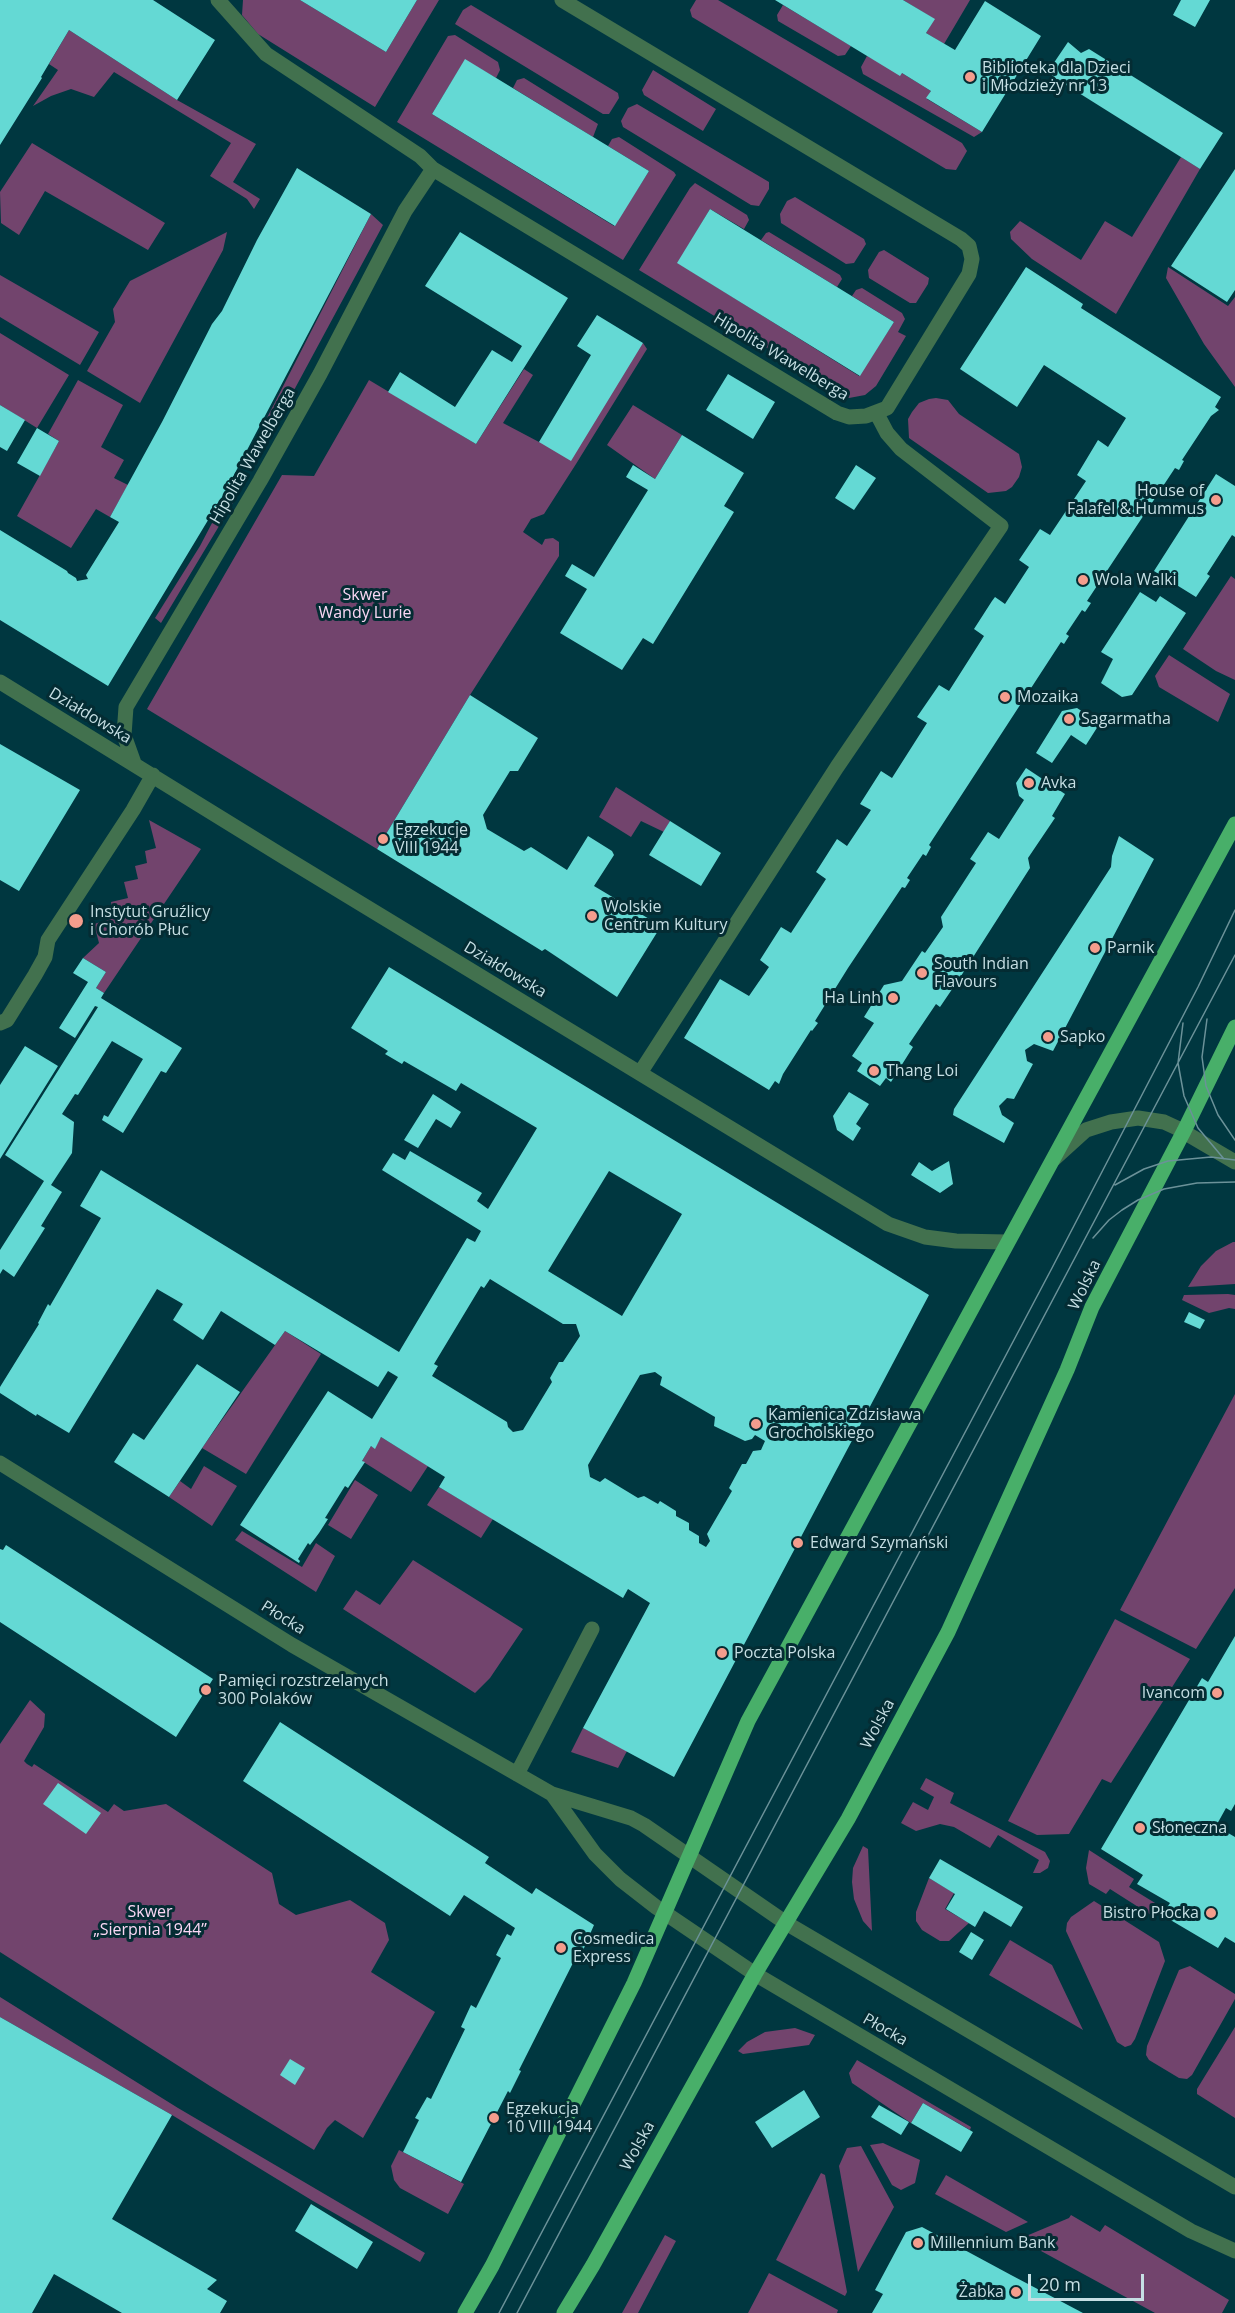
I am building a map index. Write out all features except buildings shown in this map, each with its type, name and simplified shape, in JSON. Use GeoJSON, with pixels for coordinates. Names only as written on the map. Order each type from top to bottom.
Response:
{"type":"FeatureCollection","features":[{"type":"Feature","properties":{"kind":"main road"},"geometry":{"type":"LineString","coordinates":[[465,2313],[634,1983],[748,1721],[1235,824]]}},
{"type":"Feature","properties":{"kind":"main road","name":"Wolska"},"geometry":{"type":"LineString","coordinates":[[564,2313],[755,1974],[848,1819],[948,1632],[1066,1371],[1092,1307],[1184,1131],[1235,1027]]}},
{"type":"Feature","properties":{"kind":"street","name":"Hipolita Wawelberga"},"geometry":{"type":"LineString","coordinates":[[218,0],[266,54],[420,156],[433,169],[837,413],[849,417],[882,411]]}},
{"type":"Feature","properties":{"kind":"street"},"geometry":{"type":"LineString","coordinates":[[562,0],[962,239],[969,246],[972,259],[969,274],[882,411],[887,433],[901,449],[1000,526],[837,767],[640,1073]]}},
{"type":"Feature","properties":{"kind":"street","name":"Hipolita Wawelberga"},"geometry":{"type":"LineString","coordinates":[[134,763],[124,735],[126,707],[260,481],[320,374],[405,211],[433,169]]}},
{"type":"Feature","properties":{"kind":"street","name":"Działdowska"},"geometry":{"type":"LineString","coordinates":[[0,682],[888,1224],[925,1237],[956,1241],[1007,1242]]}},
{"type":"Feature","properties":{"kind":"street"},"geometry":{"type":"LineString","coordinates":[[0,1023],[7,1020],[35,975],[45,957],[48,940],[133,810],[153,775]]}},
{"type":"Feature","properties":{"kind":"street"},"geometry":{"type":"LineString","coordinates":[[1050,1162],[1086,1131],[1111,1122],[1138,1118],[1164,1122],[1184,1131],[1235,1162]]}},
{"type":"Feature","properties":{"kind":"street","name":"Płocka"},"geometry":{"type":"LineString","coordinates":[[0,1463],[292,1645],[552,1794],[631,1818],[786,1923],[1235,2187]]}},
{"type":"Feature","properties":{"kind":"street"},"geometry":{"type":"LineString","coordinates":[[517,1774],[592,1629]]}},
{"type":"Feature","properties":{"kind":"street","name":"Płocka"},"geometry":{"type":"LineString","coordinates":[[552,1794],[595,1854],[630,1887],[755,1974],[1191,2230],[1235,2251]]}},
{"type":"Feature","properties":{"kind":"green space"},"geometry":{"type":"Polygon","coordinates":[[[243,0],[300,0],[386,52],[417,0],[439,0],[375,107],[258,34],[242,15],[243,0]]]}},
{"type":"Feature","properties":{"kind":"green space"},"geometry":{"type":"Polygon","coordinates":[[[696,0],[718,0],[962,143],[967,151],[956,170],[946,169],[692,17],[690,10],[696,0]]]}},
{"type":"Feature","properties":{"kind":"green space"},"geometry":{"type":"Polygon","coordinates":[[[903,0],[970,0],[944,44],[926,33],[934,19],[903,0]]]}},
{"type":"Feature","properties":{"kind":"green space"},"geometry":{"type":"Polygon","coordinates":[[[471,5],[618,93],[619,98],[609,114],[603,114],[455,24],[463,10],[471,5]]]}},
{"type":"Feature","properties":{"kind":"green space"},"geometry":{"type":"Polygon","coordinates":[[[783,5],[851,46],[845,55],[838,56],[778,21],[777,15],[783,5]]]}},
{"type":"Feature","properties":{"kind":"green space"},"geometry":{"type":"Polygon","coordinates":[[[69,30],[177,100],[256,144],[233,182],[260,199],[254,209],[247,199],[210,176],[231,143],[114,72],[94,97],[71,89],[33,106],[58,70],[49,64],[69,30]]]}},
{"type":"Feature","properties":{"kind":"green space"},"geometry":{"type":"Polygon","coordinates":[[[455,35],[498,62],[500,70],[496,78],[465,60],[432,114],[614,226],[649,171],[608,146],[612,139],[619,137],[674,172],[676,175],[623,260],[397,122],[448,36],[455,35]]]}},
{"type":"Feature","properties":{"kind":"green space"},"geometry":{"type":"Polygon","coordinates":[[[867,56],[902,73],[931,91],[927,99],[982,132],[974,137],[863,74],[861,67],[867,56]]]}},
{"type":"Feature","properties":{"kind":"green space"},"geometry":{"type":"Polygon","coordinates":[[[653,70],[716,109],[703,131],[644,95],[642,90],[653,70]]]}},
{"type":"Feature","properties":{"kind":"green space"},"geometry":{"type":"Polygon","coordinates":[[[524,78],[598,124],[593,137],[513,88],[517,80],[524,78]]]}},
{"type":"Feature","properties":{"kind":"green space"},"geometry":{"type":"Polygon","coordinates":[[[637,104],[769,182],[769,189],[759,206],[751,205],[623,127],[621,121],[628,108],[637,104]]]}},
{"type":"Feature","properties":{"kind":"green space"},"geometry":{"type":"Polygon","coordinates":[[[32,143],[165,223],[148,250],[45,191],[19,235],[1,223],[0,192],[32,143]]]}},
{"type":"Feature","properties":{"kind":"green space"},"geometry":{"type":"Polygon","coordinates":[[[1181,157],[1200,169],[1116,314],[1032,259],[1011,239],[1010,232],[1020,221],[1081,260],[1105,221],[1132,237],[1181,157]]]}},
{"type":"Feature","properties":{"kind":"green space"},"geometry":{"type":"Polygon","coordinates":[[[695,183],[747,215],[749,220],[744,229],[710,209],[678,263],[859,376],[894,322],[852,296],[856,290],[862,288],[902,313],[905,319],[898,332],[906,336],[876,386],[865,395],[849,398],[639,270],[695,183]]]}},
{"type":"Feature","properties":{"kind":"green space"},"geometry":{"type":"Polygon","coordinates":[[[795,197],[864,239],[866,244],[854,263],[846,264],[781,223],[780,214],[787,201],[795,197]]]}},
{"type":"Feature","properties":{"kind":"green space"},"geometry":{"type":"Polygon","coordinates":[[[371,214],[383,225],[258,457],[247,457],[371,214]]]}},
{"type":"Feature","properties":{"kind":"green space"},"geometry":{"type":"Polygon","coordinates":[[[227,232],[223,250],[140,403],[87,371],[115,322],[113,309],[130,281],[227,232]]]}},
{"type":"Feature","properties":{"kind":"green space"},"geometry":{"type":"Polygon","coordinates":[[[769,232],[840,275],[842,279],[837,287],[761,240],[769,232]]]}},
{"type":"Feature","properties":{"kind":"green space"},"geometry":{"type":"Polygon","coordinates":[[[884,250],[929,278],[928,284],[916,303],[910,303],[869,278],[868,270],[879,252],[884,250]]]}},
{"type":"Feature","properties":{"kind":"green space"},"geometry":{"type":"Polygon","coordinates":[[[1168,267],[1228,306],[1235,297],[1235,387],[1204,344],[1166,278],[1168,267]]]}},
{"type":"Feature","properties":{"kind":"green space"},"geometry":{"type":"Polygon","coordinates":[[[0,275],[99,332],[80,365],[0,317],[0,275]]]}},
{"type":"Feature","properties":{"kind":"green space"},"geometry":{"type":"Polygon","coordinates":[[[0,333],[69,375],[37,428],[0,405],[0,333]]]}},
{"type":"Feature","properties":{"kind":"green space","name":"Skwer Wandy Lurie"},"geometry":{"type":"Polygon","coordinates":[[[643,343],[647,349],[576,464],[544,514],[531,519],[523,532],[542,545],[545,539],[553,538],[559,542],[559,556],[470,695],[377,849],[147,709],[282,475],[314,476],[369,380],[476,444],[524,369],[533,375],[503,423],[539,442],[643,343]]]}},
{"type":"Feature","properties":{"kind":"green space"},"geometry":{"type":"Polygon","coordinates":[[[78,380],[123,405],[101,447],[124,460],[114,478],[128,485],[110,517],[96,509],[71,548],[17,516],[59,441],[48,434],[78,380]]]}},
{"type":"Feature","properties":{"kind":"green space"},"geometry":{"type":"Polygon","coordinates":[[[936,398],[948,400],[959,414],[1019,454],[1022,467],[1012,487],[1006,491],[988,493],[909,438],[908,419],[912,412],[919,403],[936,398]]]}},
{"type":"Feature","properties":{"kind":"green space"},"geometry":{"type":"Polygon","coordinates":[[[633,405],[682,435],[655,479],[607,445],[633,405]]]}},
{"type":"Feature","properties":{"kind":"green space"},"geometry":{"type":"Polygon","coordinates":[[[234,481],[240,484],[240,491],[161,623],[155,618],[200,546],[234,481]]]}},
{"type":"Feature","properties":{"kind":"green space"},"geometry":{"type":"Polygon","coordinates":[[[1231,576],[1235,579],[1235,680],[1216,671],[1183,649],[1231,576]]]}},
{"type":"Feature","properties":{"kind":"green space"},"geometry":{"type":"Polygon","coordinates":[[[1169,655],[1230,694],[1218,722],[1159,687],[1155,676],[1169,655]]]}},
{"type":"Feature","properties":{"kind":"green space"},"geometry":{"type":"Polygon","coordinates":[[[616,787],[670,821],[664,832],[641,821],[631,837],[599,817],[616,787]]]}},
{"type":"Feature","properties":{"kind":"green space"},"geometry":{"type":"Polygon","coordinates":[[[149,820],[201,849],[104,993],[96,988],[106,972],[83,958],[99,943],[94,924],[114,918],[111,902],[128,898],[124,882],[138,879],[135,866],[147,863],[145,851],[156,848],[149,820]]]}},
{"type":"Feature","properties":{"kind":"green space"},"geometry":{"type":"Polygon","coordinates":[[[1235,1242],[1235,1284],[1188,1287],[1201,1266],[1216,1251],[1235,1242]]]}},
{"type":"Feature","properties":{"kind":"green space"},"geometry":{"type":"Polygon","coordinates":[[[1184,1295],[1235,1295],[1235,1309],[1229,1308],[1209,1313],[1182,1300],[1184,1295]]]}},
{"type":"Feature","properties":{"kind":"green space"},"geometry":{"type":"Polygon","coordinates":[[[285,1331],[321,1354],[246,1474],[202,1448],[285,1331]]]}},
{"type":"Feature","properties":{"kind":"green space"},"geometry":{"type":"Polygon","coordinates":[[[1235,1394],[1235,1588],[1196,1649],[1120,1610],[1235,1394]]]}},
{"type":"Feature","properties":{"kind":"green space"},"geometry":{"type":"Polygon","coordinates":[[[381,1437],[428,1466],[411,1492],[362,1461],[371,1446],[375,1448],[381,1437]]]}},
{"type":"Feature","properties":{"kind":"green space"},"geometry":{"type":"Polygon","coordinates":[[[204,1466],[237,1486],[212,1526],[169,1497],[180,1481],[191,1489],[204,1466]]]}},
{"type":"Feature","properties":{"kind":"green space"},"geometry":{"type":"Polygon","coordinates":[[[355,1480],[378,1495],[351,1539],[328,1525],[355,1480]]]}},
{"type":"Feature","properties":{"kind":"green space"},"geometry":{"type":"Polygon","coordinates":[[[439,1487],[493,1519],[481,1538],[427,1505],[439,1487]]]}},
{"type":"Feature","properties":{"kind":"green space"},"geometry":{"type":"Polygon","coordinates":[[[242,1531],[302,1567],[316,1543],[335,1556],[316,1592],[235,1540],[242,1531]]]}},
{"type":"Feature","properties":{"kind":"green space"},"geometry":{"type":"Polygon","coordinates":[[[413,1560],[523,1629],[490,1678],[475,1693],[343,1609],[356,1590],[380,1605],[413,1560]]]}},
{"type":"Feature","properties":{"kind":"green space"},"geometry":{"type":"Polygon","coordinates":[[[1115,1619],[1190,1659],[1111,1783],[1102,1779],[1069,1834],[1037,1835],[1008,1821],[1115,1619]]]}},
{"type":"Feature","properties":{"kind":"green space","name":"Skwer „Sierpnia 1944”"},"geometry":{"type":"Polygon","coordinates":[[[30,1700],[45,1714],[44,1727],[24,1761],[27,1764],[32,1767],[34,1764],[108,1812],[114,1804],[124,1811],[166,1804],[272,1873],[279,1904],[296,1915],[350,1900],[385,1923],[389,1940],[371,1972],[435,2012],[363,2138],[335,2120],[327,2128],[314,2150],[0,1952],[0,1744],[30,1700]]]}},
{"type":"Feature","properties":{"kind":"green space"},"geometry":{"type":"Polygon","coordinates":[[[583,1728],[627,1751],[618,1768],[571,1752],[583,1728]]]}},
{"type":"Feature","properties":{"kind":"green space"},"geometry":{"type":"Polygon","coordinates":[[[926,1778],[954,1793],[950,1803],[1045,1852],[1050,1861],[1048,1868],[1040,1873],[1033,1873],[1039,1860],[998,1835],[990,1848],[954,1827],[940,1824],[916,1831],[901,1823],[913,1802],[928,1810],[934,1797],[920,1789],[926,1778]]]}},
{"type":"Feature","properties":{"kind":"green space"},"geometry":{"type":"Polygon","coordinates":[[[863,1846],[868,1849],[872,1931],[863,1921],[854,1899],[852,1882],[853,1868],[863,1846]]]}},
{"type":"Feature","properties":{"kind":"green space"},"geometry":{"type":"Polygon","coordinates":[[[1089,1850],[1134,1879],[1129,1887],[1160,1906],[1154,1917],[1110,1889],[1106,1894],[1089,1884],[1086,1868],[1089,1850]]]}},
{"type":"Feature","properties":{"kind":"green space"},"geometry":{"type":"Polygon","coordinates":[[[929,1878],[954,1893],[945,1909],[969,1923],[949,1941],[940,1941],[922,1930],[916,1921],[916,1912],[929,1878]]]}},
{"type":"Feature","properties":{"kind":"green space"},"geometry":{"type":"Polygon","coordinates":[[[1094,1901],[1159,1942],[1165,1961],[1135,2039],[1131,2045],[1125,2047],[1117,2042],[1066,1931],[1071,1917],[1094,1901]]]}},
{"type":"Feature","properties":{"kind":"green space"},"geometry":{"type":"Polygon","coordinates":[[[1010,1940],[1052,1965],[1083,2030],[989,1975],[1010,1940]]]}},
{"type":"Feature","properties":{"kind":"green space"},"geometry":{"type":"Polygon","coordinates":[[[1190,1966],[1235,1994],[1235,1999],[1192,2075],[1187,2079],[1179,2078],[1149,2060],[1146,2055],[1147,2046],[1179,1970],[1190,1966]]]}},
{"type":"Feature","properties":{"kind":"green space"},"geometry":{"type":"Polygon","coordinates":[[[0,1997],[178,2108],[425,2253],[420,2262],[313,2201],[172,2115],[0,2017],[0,1997]]]}},
{"type":"Feature","properties":{"kind":"green space"},"geometry":{"type":"Polygon","coordinates":[[[1235,2027],[1235,2118],[1197,2094],[1197,2089],[1235,2027]]]}},
{"type":"Feature","properties":{"kind":"green space"},"geometry":{"type":"Polygon","coordinates":[[[795,2028],[815,2035],[809,2045],[743,2054],[738,2051],[747,2042],[765,2032],[795,2028]]]}},
{"type":"Feature","properties":{"kind":"green space"},"geometry":{"type":"Polygon","coordinates":[[[857,2060],[971,2127],[970,2130],[923,2103],[911,2123],[852,2083],[849,2073],[857,2060]]]}},
{"type":"Feature","properties":{"kind":"green space"},"geometry":{"type":"Polygon","coordinates":[[[883,2143],[920,2160],[915,2183],[901,2190],[892,2185],[870,2145],[883,2143]]]}},
{"type":"Feature","properties":{"kind":"green space"},"geometry":{"type":"Polygon","coordinates":[[[861,2146],[894,2207],[858,2272],[839,2166],[847,2148],[861,2146]]]}},
{"type":"Feature","properties":{"kind":"green space"},"geometry":{"type":"Polygon","coordinates":[[[399,2150],[464,2184],[448,2214],[400,2188],[394,2180],[391,2166],[399,2150]]]}},
{"type":"Feature","properties":{"kind":"green space"},"geometry":{"type":"Polygon","coordinates":[[[821,2173],[825,2175],[847,2292],[845,2296],[776,2260],[821,2173]]]}},
{"type":"Feature","properties":{"kind":"green space"},"geometry":{"type":"Polygon","coordinates":[[[946,2175],[1028,2222],[1006,2232],[935,2194],[946,2175]]]}},
{"type":"Feature","properties":{"kind":"green space"},"geometry":{"type":"Polygon","coordinates":[[[1071,2215],[1100,2232],[1105,2225],[1229,2300],[1222,2313],[1155,2313],[1019,2239],[1069,2218],[1071,2215]]]}},
{"type":"Feature","properties":{"kind":"green space"},"geometry":{"type":"Polygon","coordinates":[[[665,2235],[676,2241],[638,2313],[622,2313],[665,2235]]]}},
{"type":"Feature","properties":{"kind":"green space"},"geometry":{"type":"Polygon","coordinates":[[[769,2273],[838,2310],[837,2313],[748,2313],[769,2273]]]}},
{"type":"Feature","properties":{"kind":"tram line"},"geometry":{"type":"LineString","coordinates":[[499,2313],[1052,1268],[1198,987],[1235,910]]}},
{"type":"Feature","properties":{"kind":"tram line"},"geometry":{"type":"LineString","coordinates":[[517,2313],[1235,955]]}},
{"type":"Feature","properties":{"kind":"tram line"},"geometry":{"type":"LineString","coordinates":[[1207,1019],[1202,1057],[1206,1086],[1218,1115],[1235,1140]]}},
{"type":"Feature","properties":{"kind":"tram line"},"geometry":{"type":"LineString","coordinates":[[1183,1023],[1178,1063],[1184,1096],[1198,1128],[1224,1159]]}},
{"type":"Feature","properties":{"kind":"tram line"},"geometry":{"type":"LineString","coordinates":[[1115,1185],[1144,1169],[1168,1161],[1211,1157],[1235,1160]]}},
{"type":"Feature","properties":{"kind":"tram line"},"geometry":{"type":"LineString","coordinates":[[1093,1238],[1109,1220],[1122,1210],[1164,1189],[1197,1183],[1235,1182]]}},
{"type":"Feature","properties":{"kind":"place","name":"Biblioteka dla Dzieci i Młodzieży nr 13"},"geometry":{"type":"Point","coordinates":[970,77]}},
{"type":"Feature","properties":{"kind":"place","name":"House of Falafel & Hummus"},"geometry":{"type":"Point","coordinates":[1216,500]}},
{"type":"Feature","properties":{"kind":"place","name":"Wola Walki"},"geometry":{"type":"Point","coordinates":[1083,580]}},
{"type":"Feature","properties":{"kind":"place","name":"Mozaika"},"geometry":{"type":"Point","coordinates":[1005,697]}},
{"type":"Feature","properties":{"kind":"place","name":"Sagarmatha"},"geometry":{"type":"Point","coordinates":[1069,719]}},
{"type":"Feature","properties":{"kind":"place","name":"Avka"},"geometry":{"type":"Point","coordinates":[1029,783]}},
{"type":"Feature","properties":{"kind":"place","name":"Egzekucje VIII 1944"},"geometry":{"type":"Point","coordinates":[383,839]}},
{"type":"Feature","properties":{"kind":"place","name":"Wolskie Centrum Kultury"},"geometry":{"type":"Point","coordinates":[592,916]}},
{"type":"Feature","properties":{"kind":"place","name":"Instytut Gruźlicy i Chorób Płuc"},"geometry":{"type":"Point","coordinates":[76,921]}},
{"type":"Feature","properties":{"kind":"place","name":"Parnik"},"geometry":{"type":"Point","coordinates":[1095,948]}},
{"type":"Feature","properties":{"kind":"place","name":"South Indian Flavours"},"geometry":{"type":"Point","coordinates":[922,973]}},
{"type":"Feature","properties":{"kind":"place","name":"Ha Linh"},"geometry":{"type":"Point","coordinates":[893,998]}},
{"type":"Feature","properties":{"kind":"place","name":"Sapko"},"geometry":{"type":"Point","coordinates":[1048,1037]}},
{"type":"Feature","properties":{"kind":"place","name":"Thang Loi"},"geometry":{"type":"Point","coordinates":[874,1071]}},
{"type":"Feature","properties":{"kind":"place","name":"Kamienica Zdzisława Grocholskiego"},"geometry":{"type":"Point","coordinates":[756,1424]}},
{"type":"Feature","properties":{"kind":"place","name":"Edward Szymański"},"geometry":{"type":"Point","coordinates":[798,1543]}},
{"type":"Feature","properties":{"kind":"place","name":"Poczta Polska"},"geometry":{"type":"Point","coordinates":[722,1653]}},
{"type":"Feature","properties":{"kind":"place","name":"Pamięci rozstrzelanych 300 Polaków"},"geometry":{"type":"Point","coordinates":[206,1690]}},
{"type":"Feature","properties":{"kind":"place","name":"Ivancom"},"geometry":{"type":"Point","coordinates":[1217,1693]}},
{"type":"Feature","properties":{"kind":"place","name":"Słoneczna"},"geometry":{"type":"Point","coordinates":[1140,1828]}},
{"type":"Feature","properties":{"kind":"place","name":"Bistro Płocka"},"geometry":{"type":"Point","coordinates":[1211,1913]}},
{"type":"Feature","properties":{"kind":"place","name":"Cosmedica Express"},"geometry":{"type":"Point","coordinates":[561,1948]}},
{"type":"Feature","properties":{"kind":"place","name":"Egzekucja 10 VIII 1944"},"geometry":{"type":"Point","coordinates":[494,2118]}},
{"type":"Feature","properties":{"kind":"place","name":"Millennium Bank"},"geometry":{"type":"Point","coordinates":[918,2243]}},
{"type":"Feature","properties":{"kind":"place","name":"Żabka"},"geometry":{"type":"Point","coordinates":[1016,2292]}}]}
